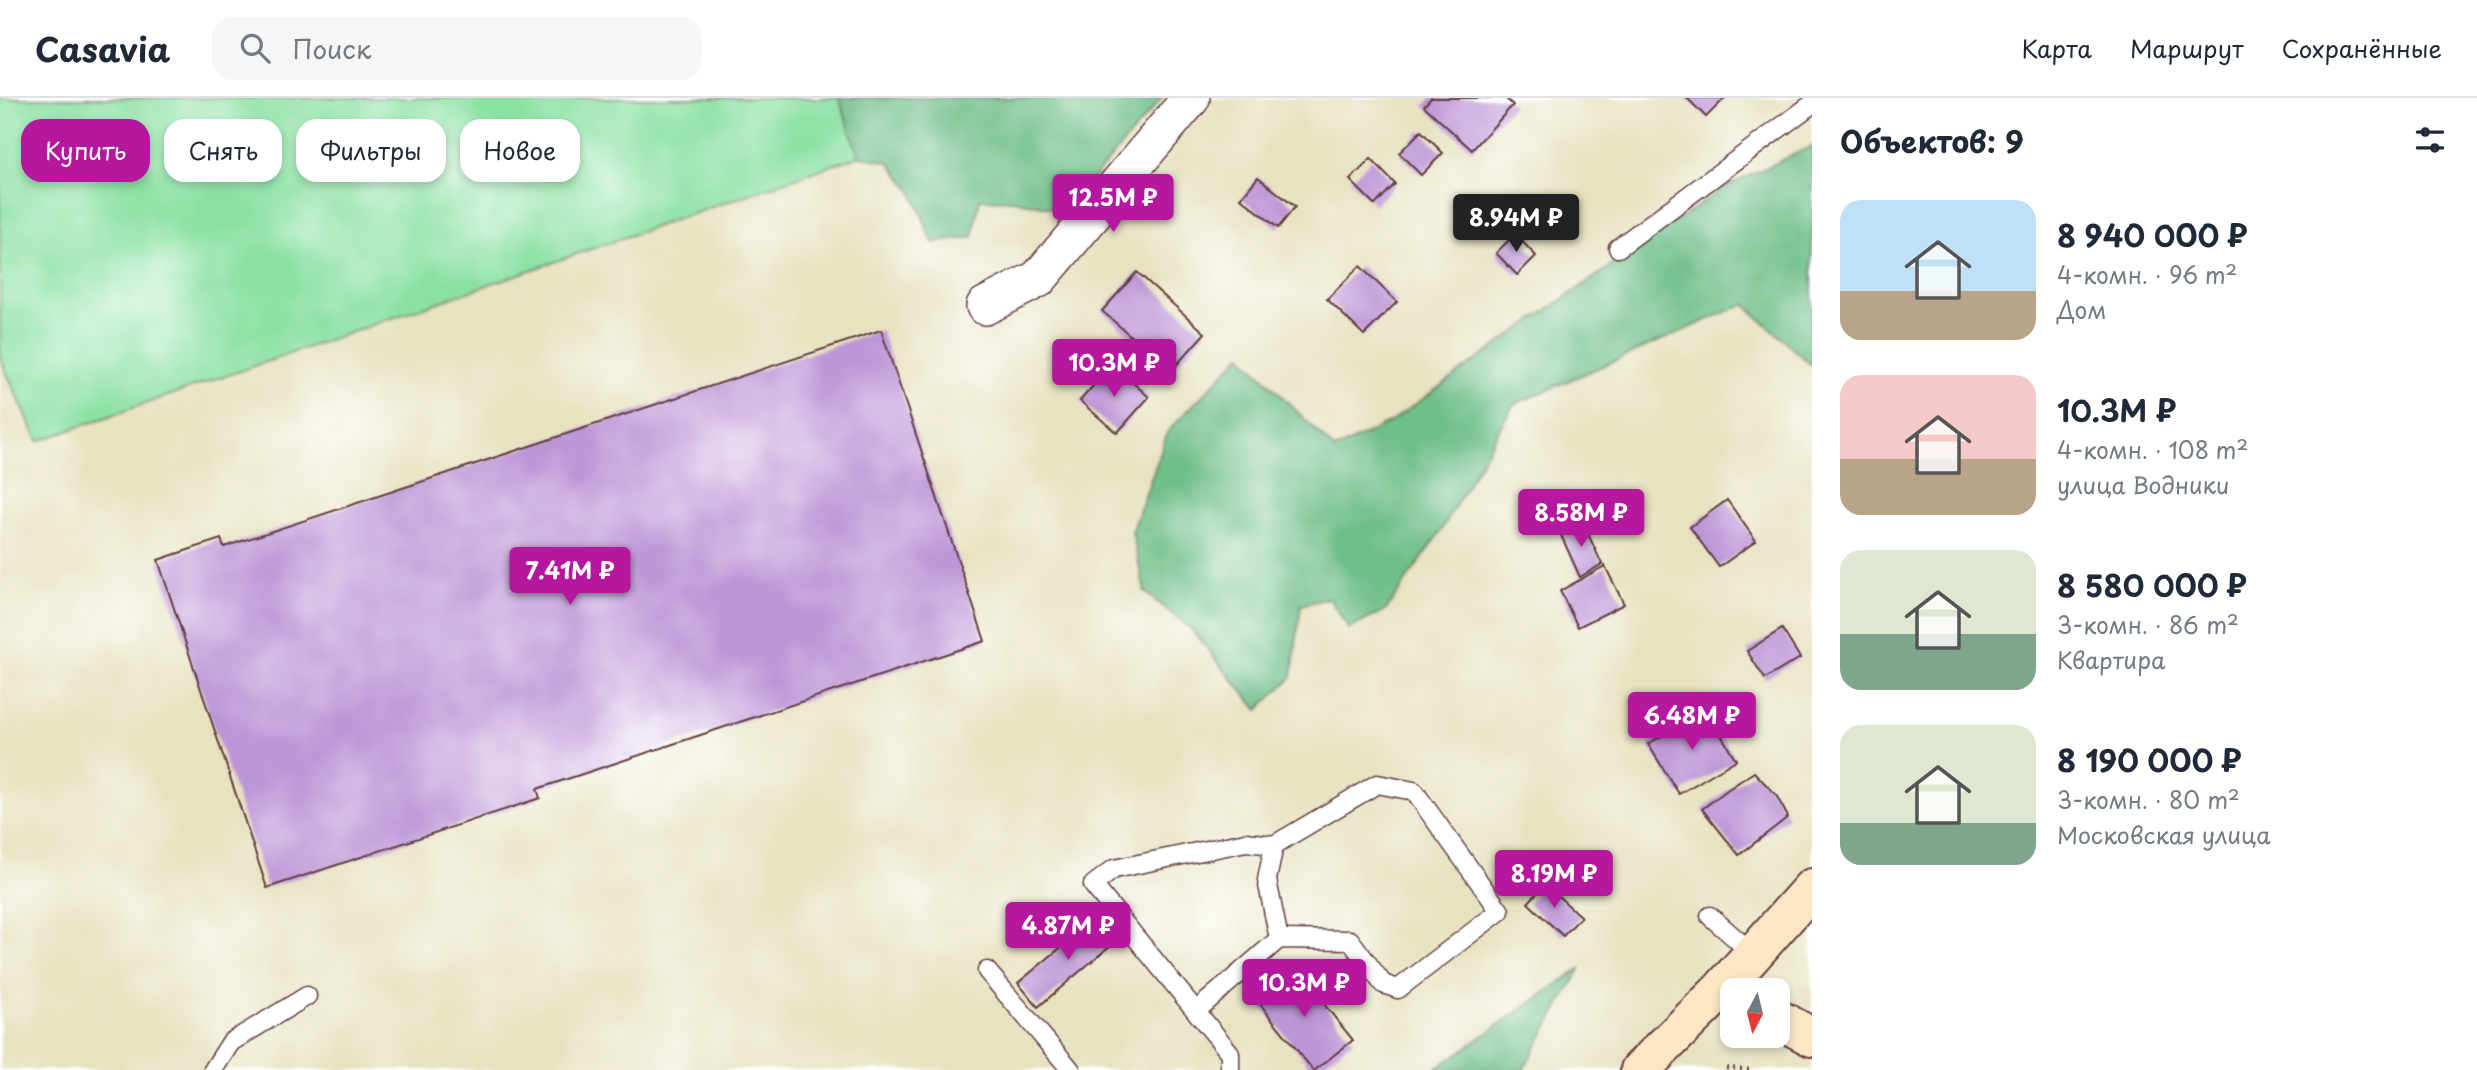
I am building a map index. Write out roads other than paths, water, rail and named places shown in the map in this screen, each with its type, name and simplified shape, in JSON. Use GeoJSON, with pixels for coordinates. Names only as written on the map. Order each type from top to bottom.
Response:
{"type":"FeatureCollection","features":[{"type":"Feature","properties":{"kind":"main road"},"geometry":{"type":"LineString","coordinates":[[1737,978],[1753,954],[1812,888]]}},
{"type":"Feature","properties":{"kind":"main road"},"geometry":{"type":"LineString","coordinates":[[1640,1070],[1720,999]]}},
{"type":"Feature","properties":{"kind":"main road"},"geometry":{"type":"LineString","coordinates":[[1790,1025],[1812,1037]]}},
{"type":"Feature","properties":{"kind":"street"},"geometry":{"type":"LineString","coordinates":[[985,306],[1038,279],[1191,98]]}},
{"type":"Feature","properties":{"kind":"lane"},"geometry":{"type":"LineString","coordinates":[[1618,248],[1812,104]]}},
{"type":"Feature","properties":{"kind":"lane"},"geometry":{"type":"LineString","coordinates":[[1196,1011],[1279,939],[1350,940],[1383,984],[1398,989],[1500,911],[1414,791],[1377,784],[1274,845],[1246,842],[1114,869],[1093,885],[1230,1053],[1230,1070]]}},
{"type":"Feature","properties":{"kind":"lane"},"geometry":{"type":"LineString","coordinates":[[1274,845],[1267,880],[1279,939]]}},
{"type":"Feature","properties":{"kind":"lane"},"geometry":{"type":"LineString","coordinates":[[1710,916],[1753,954]]}},
{"type":"Feature","properties":{"kind":"lane"},"geometry":{"type":"LineString","coordinates":[[987,971],[1071,1070]]}},
{"type":"Feature","properties":{"kind":"lane"},"geometry":{"type":"LineString","coordinates":[[213,1070],[232,1042],[307,996]]}}]}
